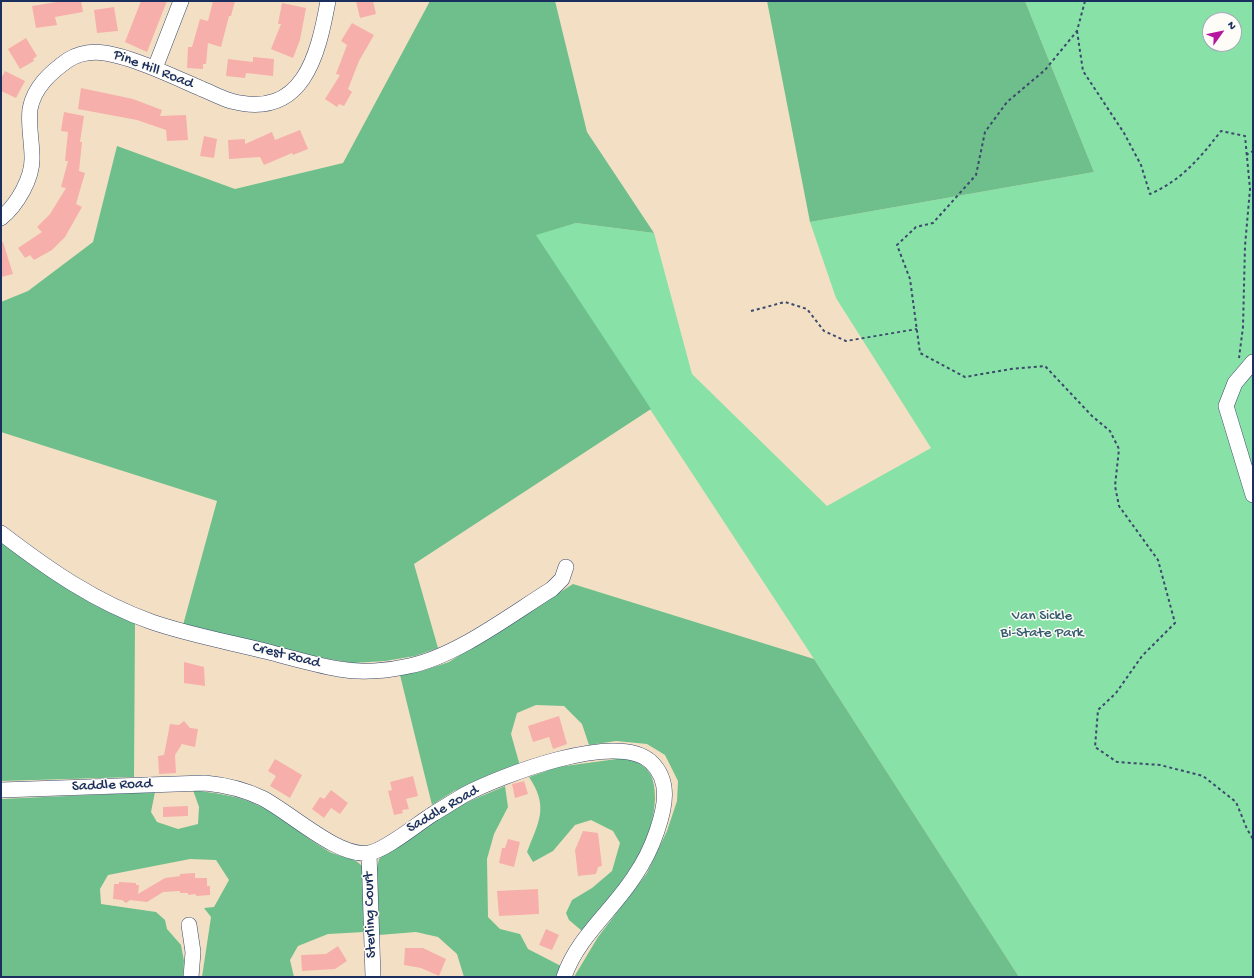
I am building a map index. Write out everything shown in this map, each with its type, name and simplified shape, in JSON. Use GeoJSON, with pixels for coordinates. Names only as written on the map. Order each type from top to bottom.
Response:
{"type":"FeatureCollection","features":[{"type":"Feature","properties":{"kind":"street"},"geometry":{"type":"LineString","coordinates":[[155,68],[181,1]]}},
{"type":"Feature","properties":{"kind":"street","name":"Pine Hill Road"},"geometry":{"type":"LineString","coordinates":[[1,218],[16,201],[26,183],[32,160],[30,109],[38,89],[50,73],[70,59],[92,52],[110,53],[155,68],[229,100],[254,105],[275,101],[295,88],[310,69],[319,44],[328,1]]}},
{"type":"Feature","properties":{"kind":"street"},"geometry":{"type":"LineString","coordinates":[[1253,362],[1235,383],[1226,406],[1253,495]]}},
{"type":"Feature","properties":{"kind":"street","name":"Crest Road"},"geometry":{"type":"LineString","coordinates":[[1,533],[42,565],[77,587],[151,621],[205,638],[340,670],[372,670],[409,666],[439,656],[466,642],[552,589],[562,579],[566,567]]}},
{"type":"Feature","properties":{"kind":"street","name":"Saddle Road"},"geometry":{"type":"LineString","coordinates":[[1,790],[205,783],[230,785],[262,798],[288,813],[335,845],[369,853],[384,846],[465,795],[544,764],[575,755],[606,751],[628,752],[646,758],[659,770],[665,786],[664,804],[657,831],[634,878],[580,946],[567,968],[564,977]]}},
{"type":"Feature","properties":{"kind":"street","name":"Sterling Court"},"geometry":{"type":"LineString","coordinates":[[369,853],[373,977]]}},
{"type":"Feature","properties":{"kind":"street"},"geometry":{"type":"LineString","coordinates":[[189,925],[193,952],[191,977]]}},
{"type":"Feature","properties":{"kind":"path"},"geometry":{"type":"LineString","coordinates":[[1085,1],[1076,31],[1045,70],[1007,102],[985,132],[976,175],[932,223],[916,227],[897,245],[910,279],[920,353],[965,377],[1011,368],[1045,366],[1071,394],[1110,431],[1119,449],[1115,486],[1119,506],[1158,560],[1175,623],[1142,656],[1116,693],[1098,710],[1095,747],[1117,762],[1160,766],[1203,776],[1236,802],[1247,829],[1253,839]]}},
{"type":"Feature","properties":{"kind":"path"},"geometry":{"type":"LineString","coordinates":[[1076,31],[1083,71],[1124,133],[1142,165],[1150,194],[1168,186],[1198,161],[1221,131],[1245,136],[1250,189],[1245,246],[1243,327],[1238,362]]}},
{"type":"Feature","properties":{"kind":"path"},"geometry":{"type":"LineString","coordinates":[[1246,155],[1253,151]]}},
{"type":"Feature","properties":{"kind":"path"},"geometry":{"type":"LineString","coordinates":[[751,311],[785,302],[808,309],[824,331],[846,341],[917,329]]}},
{"type":"Feature","properties":{"kind":"green space"},"geometry":{"type":"Polygon","coordinates":[[[430,1],[555,1],[587,132],[654,233],[576,223],[536,235],[651,409],[414,564],[438,648],[415,656],[385,661],[353,663],[305,655],[183,625],[217,501],[1,432],[1,302],[28,291],[93,242],[117,146],[235,189],[343,163],[430,1]]]}},
{"type":"Feature","properties":{"kind":"green space"},"geometry":{"type":"Polygon","coordinates":[[[767,1],[1025,1],[1094,172],[810,222],[767,1]]]}},
{"type":"Feature","properties":{"kind":"green space","name":"Van Sickle Bi-State Park"},"geometry":{"type":"Polygon","coordinates":[[[1025,1],[1253,1],[1253,977],[1019,977],[814,659],[535,234],[576,223],[654,233],[692,374],[827,506],[931,448],[836,298],[810,222],[1094,172],[1025,1]]]}},
{"type":"Feature","properties":{"kind":"green space"},"geometry":{"type":"Polygon","coordinates":[[[1,541],[49,577],[65,587],[98,606],[135,623],[134,777],[1,781],[1,541]]]}},
{"type":"Feature","properties":{"kind":"green space"},"geometry":{"type":"Polygon","coordinates":[[[573,584],[814,659],[1019,977],[574,977],[598,937],[647,873],[667,831],[677,801],[678,781],[665,755],[647,744],[616,741],[589,745],[582,724],[564,706],[536,705],[517,713],[511,734],[520,766],[454,791],[432,805],[400,675],[422,671],[449,662],[573,584]]]}},
{"type":"Feature","properties":{"kind":"green space"},"geometry":{"type":"Polygon","coordinates":[[[624,758],[639,763],[652,777],[655,790],[653,818],[639,854],[629,870],[582,931],[569,920],[566,913],[572,900],[592,888],[612,871],[620,843],[613,831],[591,820],[575,825],[553,851],[533,862],[527,852],[538,823],[540,806],[539,797],[529,777],[558,767],[624,758]]]}},
{"type":"Feature","properties":{"kind":"green space"},"geometry":{"type":"Polygon","coordinates":[[[505,786],[508,807],[494,834],[487,859],[488,917],[500,929],[520,934],[528,949],[561,966],[557,977],[464,977],[457,954],[438,937],[416,932],[379,935],[377,868],[379,859],[386,852],[463,804],[505,786]]]}},
{"type":"Feature","properties":{"kind":"green space"},"geometry":{"type":"Polygon","coordinates":[[[193,790],[231,796],[253,803],[282,819],[328,851],[355,860],[359,863],[363,867],[364,932],[328,934],[298,946],[290,960],[294,977],[202,977],[211,917],[204,908],[214,907],[229,880],[216,860],[190,859],[108,875],[100,889],[101,904],[156,912],[165,920],[167,929],[181,945],[184,961],[183,977],[1,977],[1,799],[155,792],[151,812],[157,822],[178,829],[198,824],[199,807],[193,790]]]}},
{"type":"Feature","properties":{"kind":"building"},"geometry":{"type":"Polygon","coordinates":[[[63,1],[81,1],[83,12],[55,17],[57,25],[36,28],[32,6],[63,1]]]}},
{"type":"Feature","properties":{"kind":"building"},"geometry":{"type":"Polygon","coordinates":[[[141,1],[167,1],[147,52],[125,42],[141,1]]]}},
{"type":"Feature","properties":{"kind":"building"},"geometry":{"type":"Polygon","coordinates":[[[213,1],[235,1],[231,16],[229,16],[221,47],[208,43],[206,64],[203,64],[203,69],[187,68],[188,47],[192,47],[200,19],[208,21],[213,1]]]}},
{"type":"Feature","properties":{"kind":"building"},"geometry":{"type":"Polygon","coordinates":[[[356,1],[373,1],[376,14],[360,18],[356,1]]]}},
{"type":"Feature","properties":{"kind":"building"},"geometry":{"type":"Polygon","coordinates":[[[282,3],[306,8],[300,40],[293,58],[271,49],[281,24],[278,24],[282,3]]]}},
{"type":"Feature","properties":{"kind":"building"},"geometry":{"type":"Polygon","coordinates":[[[114,7],[118,31],[97,33],[94,10],[114,7]]]}},
{"type":"Feature","properties":{"kind":"building"},"geometry":{"type":"Polygon","coordinates":[[[352,23],[374,35],[359,61],[348,89],[352,92],[344,106],[339,104],[337,107],[325,99],[340,75],[336,74],[347,45],[341,41],[352,23]]]}},
{"type":"Feature","properties":{"kind":"building"},"geometry":{"type":"Polygon","coordinates":[[[26,38],[37,56],[33,59],[34,61],[20,69],[8,49],[26,38]]]}},
{"type":"Feature","properties":{"kind":"building"},"geometry":{"type":"Polygon","coordinates":[[[253,57],[274,59],[273,76],[246,73],[245,78],[226,76],[228,59],[253,62],[253,57]]]}},
{"type":"Feature","properties":{"kind":"building"},"geometry":{"type":"Polygon","coordinates":[[[5,71],[25,81],[16,98],[1,91],[1,79],[5,71]]]}},
{"type":"Feature","properties":{"kind":"building"},"geometry":{"type":"Polygon","coordinates":[[[81,88],[133,99],[162,110],[160,116],[186,115],[188,140],[167,141],[166,130],[137,120],[78,109],[81,88]]]}},
{"type":"Feature","properties":{"kind":"building"},"geometry":{"type":"Polygon","coordinates":[[[64,112],[84,116],[80,142],[82,142],[79,171],[85,173],[76,204],[82,207],[65,237],[52,250],[34,260],[30,255],[25,258],[18,248],[42,232],[37,227],[50,214],[66,188],[61,187],[68,161],[65,161],[68,132],[61,131],[64,112]]]}},
{"type":"Feature","properties":{"kind":"building"},"geometry":{"type":"Polygon","coordinates":[[[300,130],[308,149],[293,155],[292,153],[264,165],[260,157],[229,159],[228,140],[245,139],[245,144],[272,132],[275,140],[300,130]]]}},
{"type":"Feature","properties":{"kind":"building"},"geometry":{"type":"Polygon","coordinates":[[[204,136],[217,139],[214,158],[200,156],[204,136]]]}},
{"type":"Feature","properties":{"kind":"building"},"geometry":{"type":"Polygon","coordinates":[[[3,242],[13,274],[1,277],[1,243],[3,242]]]}},
{"type":"Feature","properties":{"kind":"building"},"geometry":{"type":"Polygon","coordinates":[[[184,662],[204,667],[205,686],[184,683],[184,662]]]}},
{"type":"Feature","properties":{"kind":"building"},"geometry":{"type":"Polygon","coordinates":[[[559,716],[567,744],[553,749],[549,737],[533,742],[528,726],[559,716]]]}},
{"type":"Feature","properties":{"kind":"building"},"geometry":{"type":"Polygon","coordinates":[[[184,721],[190,728],[198,729],[195,747],[182,744],[175,755],[176,773],[159,774],[158,756],[164,755],[170,724],[179,725],[184,721]]]}},
{"type":"Feature","properties":{"kind":"building"},"geometry":{"type":"Polygon","coordinates":[[[275,759],[302,775],[290,798],[270,786],[276,776],[268,771],[275,759]]]}},
{"type":"Feature","properties":{"kind":"building"},"geometry":{"type":"Polygon","coordinates":[[[413,776],[418,796],[406,799],[409,809],[402,810],[403,813],[394,815],[388,791],[392,790],[390,782],[413,776]]]}},
{"type":"Feature","properties":{"kind":"building"},"geometry":{"type":"Polygon","coordinates":[[[524,781],[528,794],[515,798],[512,784],[524,781]]]}},
{"type":"Feature","properties":{"kind":"building"},"geometry":{"type":"Polygon","coordinates":[[[331,790],[348,803],[340,814],[331,808],[324,818],[312,809],[320,797],[324,799],[331,790]]]}},
{"type":"Feature","properties":{"kind":"building"},"geometry":{"type":"Polygon","coordinates":[[[188,806],[188,816],[163,817],[163,807],[188,806]]]}},
{"type":"Feature","properties":{"kind":"building"},"geometry":{"type":"Polygon","coordinates":[[[583,831],[598,833],[602,866],[598,867],[596,874],[578,876],[575,850],[583,831]]]}},
{"type":"Feature","properties":{"kind":"building"},"geometry":{"type":"Polygon","coordinates":[[[508,839],[520,842],[514,867],[499,863],[502,848],[505,848],[508,839]]]}},
{"type":"Feature","properties":{"kind":"building"},"geometry":{"type":"Polygon","coordinates":[[[195,873],[195,878],[207,878],[207,886],[210,886],[210,895],[188,895],[188,893],[180,893],[180,891],[163,892],[147,902],[130,900],[126,903],[122,900],[113,899],[114,884],[119,884],[119,882],[136,883],[136,885],[139,885],[138,894],[165,878],[180,876],[180,874],[195,873]]]}},
{"type":"Feature","properties":{"kind":"building"},"geometry":{"type":"Polygon","coordinates":[[[538,889],[539,914],[499,916],[497,891],[538,889]]]}},
{"type":"Feature","properties":{"kind":"building"},"geometry":{"type":"Polygon","coordinates":[[[546,929],[559,935],[552,950],[539,945],[546,929]]]}},
{"type":"Feature","properties":{"kind":"building"},"geometry":{"type":"Polygon","coordinates":[[[338,946],[347,961],[335,969],[302,971],[301,955],[326,954],[338,946]]]}},
{"type":"Feature","properties":{"kind":"building"},"geometry":{"type":"Polygon","coordinates":[[[405,948],[423,948],[446,959],[439,976],[421,968],[404,965],[405,948]]]}}]}
